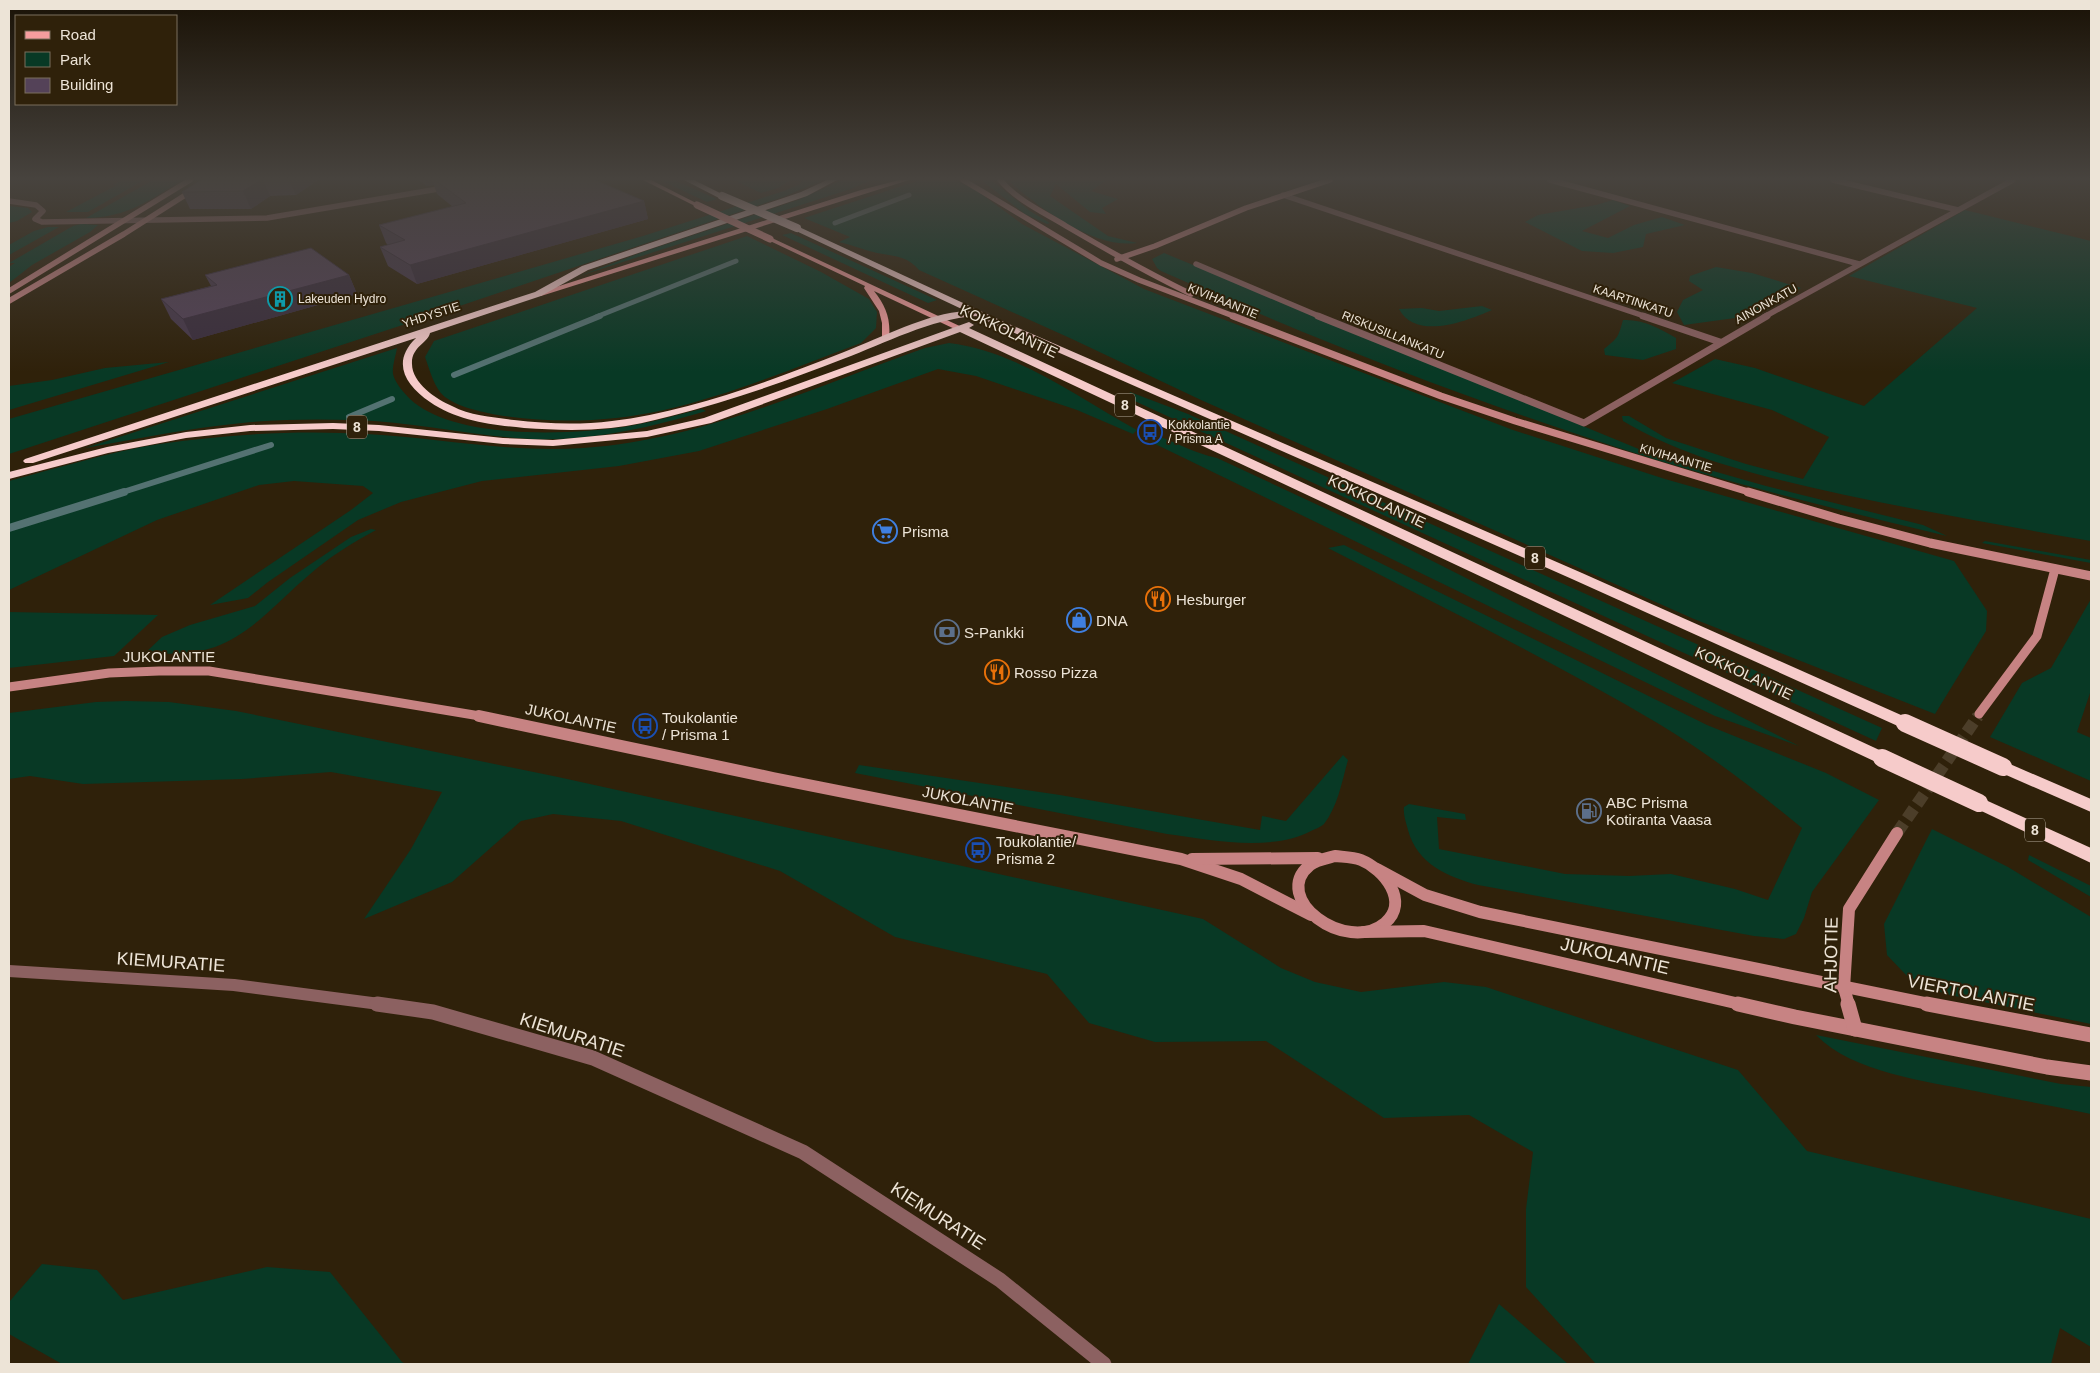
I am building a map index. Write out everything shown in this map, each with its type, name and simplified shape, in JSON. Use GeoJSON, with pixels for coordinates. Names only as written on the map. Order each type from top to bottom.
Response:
{"type":"FeatureCollection","features":[{"type":"Feature","properties":{"kind":"highway"},"geometry":{"type":"LineString","coordinates":[[538,294],[585,268],[656,244]]}},
{"type":"Feature","properties":{"kind":"highway","name":"KOKKOLANTIE"},"geometry":{"type":"LineString","coordinates":[[831,244],[978,313],[2091,806]]}},
{"type":"Feature","properties":{"kind":"highway","name":"YHDYSTIE"},"geometry":{"type":"LineString","coordinates":[[9,467],[176,414],[538,294]]}},
{"type":"Feature","properties":{"kind":"highway"},"geometry":{"type":"LineString","coordinates":[[433,329],[415,342],[407,358],[407,370],[423,393],[441,406],[464,415],[492,420],[557,426],[625,423],[713,402],[766,385],[938,318],[978,313],[977,321],[962,330]]}},
{"type":"Feature","properties":{"kind":"highway","name":"KOKKOLANTIE"},"geometry":{"type":"LineString","coordinates":[[962,330],[2091,856]]}},
{"type":"Feature","properties":{"kind":"highway","name":"8"},"geometry":{"type":"LineString","coordinates":[[9,476],[107,450],[186,435],[250,428],[333,426],[379,428],[503,441],[553,443],[647,434],[707,421],[962,330]]}},
{"type":"Feature","properties":{"kind":"main road"},"geometry":{"type":"LineString","coordinates":[[9,291],[84,244]]}},
{"type":"Feature","properties":{"kind":"main road"},"geometry":{"type":"LineString","coordinates":[[9,301],[105,244]]}},
{"type":"Feature","properties":{"kind":"main road","name":"YHDYSTIE"},"geometry":{"type":"LineString","coordinates":[[538,294],[696,244]]}},
{"type":"Feature","properties":{"kind":"main road","name":"KOKKOLANTIE"},"geometry":{"type":"LineString","coordinates":[[781,244],[962,330]]}},
{"type":"Feature","properties":{"kind":"main road","name":"KIVIHAANTIE"},"geometry":{"type":"LineString","coordinates":[[1070,244],[1101,263],[1139,280],[1264,330],[1441,396],[1515,421],[1839,519],[1930,542],[2091,576]]}},
{"type":"Feature","properties":{"kind":"main road","name":"KIVIHAANTIE"},"geometry":{"type":"LineString","coordinates":[[1097,244],[1155,277],[1264,330]]}},
{"type":"Feature","properties":{"kind":"main road"},"geometry":{"type":"LineString","coordinates":[[1101,263],[1161,244]]}},
{"type":"Feature","properties":{"kind":"main road"},"geometry":{"type":"LineString","coordinates":[[864,284],[882,306],[888,324],[885,339]]}},
{"type":"Feature","properties":{"kind":"main road"},"geometry":{"type":"LineString","coordinates":[[1979,714],[2037,636],[2055,569]]}},
{"type":"Feature","properties":{"kind":"main road","name":"JUKOLANTIE"},"geometry":{"type":"LineString","coordinates":[[9,687],[137,671],[183,670],[242,675],[508,721],[773,778],[1181,859],[1241,879],[1311,915]]}},
{"type":"Feature","properties":{"kind":"main road","name":"AHJOTIE"},"geometry":{"type":"LineString","coordinates":[[1855,1029],[1844,988],[1849,909],[1897,833]]}},
{"type":"Feature","properties":{"kind":"main road"},"geometry":{"type":"LineString","coordinates":[[1351,857],[1377,869],[1392,887],[1396,897],[1396,907],[1392,916],[1385,924],[1376,929],[1350,933],[1336,930],[1311,915],[1299,899],[1297,882],[1305,867],[1320,858],[1351,857]]}},
{"type":"Feature","properties":{"kind":"main road","name":"JUKOLANTIE"},"geometry":{"type":"LineString","coordinates":[[1181,859],[1320,858]]}},
{"type":"Feature","properties":{"kind":"main road","name":"JUKOLANTIE"},"geometry":{"type":"LineString","coordinates":[[1377,869],[1425,895],[1480,912],[1780,973],[1844,988]]}},
{"type":"Feature","properties":{"kind":"main road","name":"JUKOLANTIE"},"geometry":{"type":"LineString","coordinates":[[1364,932],[1424,931],[1786,1015],[1855,1029]]}},
{"type":"Feature","properties":{"kind":"main road","name":"VIERTOLANTIE"},"geometry":{"type":"LineString","coordinates":[[1844,988],[2091,1035]]}},
{"type":"Feature","properties":{"kind":"main road"},"geometry":{"type":"LineString","coordinates":[[1855,1029],[2047,1067],[2091,1073]]}},
{"type":"Feature","properties":{"kind":"street","name":"KAARTINKATU"},"geometry":{"type":"LineString","coordinates":[[1429,244],[1720,342]]}},
{"type":"Feature","properties":{"kind":"street"},"geometry":{"type":"LineString","coordinates":[[1786,244],[1859,264]]}},
{"type":"Feature","properties":{"kind":"street","name":"AINONKATU"},"geometry":{"type":"LineString","coordinates":[[1584,423],[1720,342],[1896,244]]}},
{"type":"Feature","properties":{"kind":"street","name":"RISKUSILLANKATU"},"geometry":{"type":"LineString","coordinates":[[1196,264],[1376,341],[1584,423]]}},
{"type":"Feature","properties":{"kind":"street","name":"KIEMURATIE"},"geometry":{"type":"LineString","coordinates":[[9,971],[234,985],[433,1012],[593,1058],[803,1152],[1000,1280],[1104,1364]]}},
{"type":"Feature","properties":{"kind":"green space"},"geometry":{"type":"Polygon","coordinates":[[[11,244],[29,244],[9,255],[11,244]]]}},
{"type":"Feature","properties":{"kind":"green space"},"geometry":{"type":"Polygon","coordinates":[[[42,244],[69,244],[32,265],[9,283],[9,267],[15,263],[9,263],[42,244]]]}},
{"type":"Feature","properties":{"kind":"green space"},"geometry":{"type":"Polygon","coordinates":[[[615,244],[643,244],[9,454],[9,419],[615,244]]]}},
{"type":"Feature","properties":{"kind":"green space"},"geometry":{"type":"Polygon","coordinates":[[[667,244],[679,244],[579,276],[667,244]]]}},
{"type":"Feature","properties":{"kind":"green space"},"geometry":{"type":"Polygon","coordinates":[[[723,244],[764,244],[821,272],[869,299],[877,312],[876,328],[861,343],[714,397],[644,414],[602,419],[560,421],[518,418],[459,405],[440,392],[431,375],[425,357],[434,341],[723,244]]]}},
{"type":"Feature","properties":{"kind":"green space"},"geometry":{"type":"Polygon","coordinates":[[[801,244],[815,244],[937,300],[928,303],[801,244]]]}},
{"type":"Feature","properties":{"kind":"green space"},"geometry":{"type":"Polygon","coordinates":[[[846,244],[1060,244],[1144,289],[1513,430],[1665,479],[1954,561],[1987,611],[1986,631],[1935,714],[1694,619],[1201,400],[919,270],[905,259],[846,244]]]}},
{"type":"Feature","properties":{"kind":"green space"},"geometry":{"type":"Polygon","coordinates":[[[1568,244],[1644,244],[1643,247],[1613,253],[1582,251],[1568,244]]]}},
{"type":"Feature","properties":{"kind":"green space"},"geometry":{"type":"Polygon","coordinates":[[[1905,244],[2091,244],[2091,541],[1876,501],[1759,475],[1703,458],[1649,435],[1623,421],[1622,416],[1629,416],[1666,438],[1746,464],[1803,479],[1829,437],[1772,410],[1672,383],[1715,359],[1755,368],[1864,406],[1977,308],[1849,276],[1905,244]]]}},
{"type":"Feature","properties":{"kind":"green space"},"geometry":{"type":"Polygon","coordinates":[[[1164,253],[1646,452],[1766,486],[1923,525],[1947,536],[1737,483],[1613,446],[1498,407],[1328,342],[1161,271],[1152,259],[1164,253]]]}},
{"type":"Feature","properties":{"kind":"green space"},"geometry":{"type":"Polygon","coordinates":[[[1716,267],[1752,273],[1801,288],[1757,315],[1684,325],[1677,312],[1683,300],[1703,290],[1689,281],[1690,276],[1716,267]]]}},
{"type":"Feature","properties":{"kind":"green space"},"geometry":{"type":"Polygon","coordinates":[[[1482,306],[1492,310],[1469,319],[1442,326],[1417,324],[1407,319],[1399,309],[1422,308],[1439,311],[1482,306]]]}},
{"type":"Feature","properties":{"kind":"green space"},"geometry":{"type":"Polygon","coordinates":[[[1623,320],[1651,325],[1676,338],[1676,349],[1643,360],[1605,355],[1604,349],[1617,336],[1623,320]]]}},
{"type":"Feature","properties":{"kind":"green space"},"geometry":{"type":"Polygon","coordinates":[[[949,343],[999,355],[1023,365],[1137,430],[1133,434],[1077,410],[976,376],[938,369],[827,409],[699,451],[619,466],[482,481],[401,502],[358,520],[248,598],[210,605],[351,510],[373,493],[363,486],[294,481],[259,485],[157,520],[9,590],[9,481],[122,451],[160,444],[237,435],[289,433],[367,434],[502,447],[556,449],[627,443],[671,434],[757,410],[925,348],[949,343]]]}},
{"type":"Feature","properties":{"kind":"green space"},"geometry":{"type":"Polygon","coordinates":[[[397,348],[393,374],[410,399],[429,412],[454,422],[482,428],[543,432],[600,430],[644,423],[702,409],[706,411],[641,428],[576,438],[532,439],[377,421],[298,420],[202,428],[85,448],[397,348]]]}},
{"type":"Feature","properties":{"kind":"green space"},"geometry":{"type":"Polygon","coordinates":[[[169,362],[9,410],[9,386],[52,380],[105,368],[169,362]]]}},
{"type":"Feature","properties":{"kind":"green space"},"geometry":{"type":"Polygon","coordinates":[[[1130,392],[1188,414],[1882,728],[1876,741],[1128,398],[1130,392]]]}},
{"type":"Feature","properties":{"kind":"green space"},"geometry":{"type":"Polygon","coordinates":[[[1158,436],[1217,458],[1363,526],[1799,746],[1715,716],[1149,441],[1158,436]]]}},
{"type":"Feature","properties":{"kind":"green space"},"geometry":{"type":"Polygon","coordinates":[[[371,529],[376,530],[325,562],[254,625],[229,641],[207,650],[143,655],[162,637],[190,625],[255,606],[290,578],[351,537],[371,529]]]}},
{"type":"Feature","properties":{"kind":"green space"},"geometry":{"type":"Polygon","coordinates":[[[1985,541],[2091,560],[2091,563],[1982,543],[1985,541]]]}},
{"type":"Feature","properties":{"kind":"green space"},"geometry":{"type":"Polygon","coordinates":[[[1344,545],[1707,725],[1826,773],[1879,800],[1812,892],[1804,918],[1796,934],[1784,939],[1754,936],[1478,885],[1445,873],[1426,860],[1412,842],[1408,830],[1404,807],[1409,804],[1465,814],[1466,820],[1437,817],[1439,849],[1565,874],[1629,876],[1671,874],[1735,889],[1768,900],[1802,828],[1732,773],[1659,724],[1619,700],[1537,655],[1328,548],[1344,545]]]}},
{"type":"Feature","properties":{"kind":"green space"},"geometry":{"type":"Polygon","coordinates":[[[2091,599],[2091,690],[2077,732],[2091,738],[2091,781],[1990,737],[2022,683],[2051,668],[2091,599]]]}},
{"type":"Feature","properties":{"kind":"green space"},"geometry":{"type":"Polygon","coordinates":[[[9,612],[158,615],[114,656],[9,668],[9,612]]]}},
{"type":"Feature","properties":{"kind":"green space"},"geometry":{"type":"Polygon","coordinates":[[[96,702],[169,702],[236,711],[558,777],[1203,919],[1281,968],[1315,982],[1361,992],[1444,982],[1486,987],[1738,1070],[1807,1151],[2091,1219],[2091,1347],[2060,1328],[2051,1364],[1596,1364],[1526,1287],[1526,1209],[1533,1152],[1469,1115],[1384,1118],[1266,1041],[1155,1042],[1089,1023],[1047,974],[895,937],[780,871],[621,821],[553,814],[521,821],[452,882],[364,919],[411,849],[442,792],[331,772],[242,779],[83,784],[30,776],[9,779],[9,713],[96,702]]]}},
{"type":"Feature","properties":{"kind":"green space"},"geometry":{"type":"Polygon","coordinates":[[[1343,755],[1348,760],[1333,809],[1324,824],[1295,837],[1259,843],[1240,843],[1167,834],[855,773],[859,765],[1060,795],[1260,830],[1262,816],[1286,821],[1343,755]]]}},
{"type":"Feature","properties":{"kind":"green space"},"geometry":{"type":"Polygon","coordinates":[[[1932,829],[2008,867],[2091,917],[2091,1024],[1945,994],[1907,976],[1887,955],[1884,924],[1932,829]]]}},
{"type":"Feature","properties":{"kind":"green space"},"geometry":{"type":"Polygon","coordinates":[[[2029,855],[2091,886],[2091,897],[2028,860],[2029,855]]]}},
{"type":"Feature","properties":{"kind":"green space"},"geometry":{"type":"Polygon","coordinates":[[[1816,1035],[2061,1084],[2091,1087],[2091,1114],[1891,1074],[1850,1058],[1831,1048],[1816,1035]]]}},
{"type":"Feature","properties":{"kind":"green space"},"geometry":{"type":"Polygon","coordinates":[[[42,1264],[97,1270],[123,1300],[267,1267],[330,1272],[402,1362],[406,1364],[62,1364],[9,1334],[9,1302],[42,1264]]]}},
{"type":"Feature","properties":{"kind":"green space"},"geometry":{"type":"Polygon","coordinates":[[[1499,1304],[1568,1364],[1468,1364],[1499,1304]]]}},
{"type":"Feature","properties":{"kind":"building"},"geometry":{"type":"Polygon","coordinates":[[[390,244],[487,244],[410,265],[380,247],[390,244]]]}},
{"type":"Feature","properties":{"kind":"building"},"geometry":{"type":"Polygon","coordinates":[[[311,248],[349,275],[183,319],[161,299],[217,285],[205,275],[311,248]]]}},
{"type":"Feature","properties":{"kind":"waterway"},"geometry":{"type":"LineString","coordinates":[[596,317],[736,261]]}},
{"type":"Feature","properties":{"kind":"waterway"},"geometry":{"type":"LineString","coordinates":[[454,375],[600,316]]}},
{"type":"Feature","properties":{"kind":"waterway"},"geometry":{"type":"LineString","coordinates":[[349,417],[392,399]]}},
{"type":"Feature","properties":{"kind":"waterway"},"geometry":{"type":"LineString","coordinates":[[120,493],[271,445]]}},
{"type":"Feature","properties":{"kind":"waterway"},"geometry":{"type":"LineString","coordinates":[[9,528],[124,492]]}},
{"type":"Feature","properties":{"kind":"tunnel"},"geometry":{"type":"LineString","coordinates":[[1897,833],[1978,716]]}},
{"type":"Feature","properties":{"kind":"place","name":"Lakeuden Hydro"},"geometry":{"type":"Point","coordinates":[280,299]}},
{"type":"Feature","properties":{"kind":"place","name":"Kokkolantie / Prisma A"},"geometry":{"type":"Point","coordinates":[1150,432]}},
{"type":"Feature","properties":{"kind":"place","name":"Prisma"},"geometry":{"type":"Point","coordinates":[885,531]}},
{"type":"Feature","properties":{"kind":"place","name":"Hesburger"},"geometry":{"type":"Point","coordinates":[1158,599]}},
{"type":"Feature","properties":{"kind":"place","name":"DNA"},"geometry":{"type":"Point","coordinates":[1079,620]}},
{"type":"Feature","properties":{"kind":"place","name":"S-Pankki"},"geometry":{"type":"Point","coordinates":[947,632]}},
{"type":"Feature","properties":{"kind":"place","name":"Rosso Pizza"},"geometry":{"type":"Point","coordinates":[997,672]}},
{"type":"Feature","properties":{"kind":"place","name":"Toukolantie / Prisma 1"},"geometry":{"type":"Point","coordinates":[645,726]}},
{"type":"Feature","properties":{"kind":"place","name":"ABC Prisma Kotiranta Vaasa"},"geometry":{"type":"Point","coordinates":[1589,811]}},
{"type":"Feature","properties":{"kind":"place","name":"Toukolantie/ Prisma 2"},"geometry":{"type":"Point","coordinates":[978,850]}}]}
